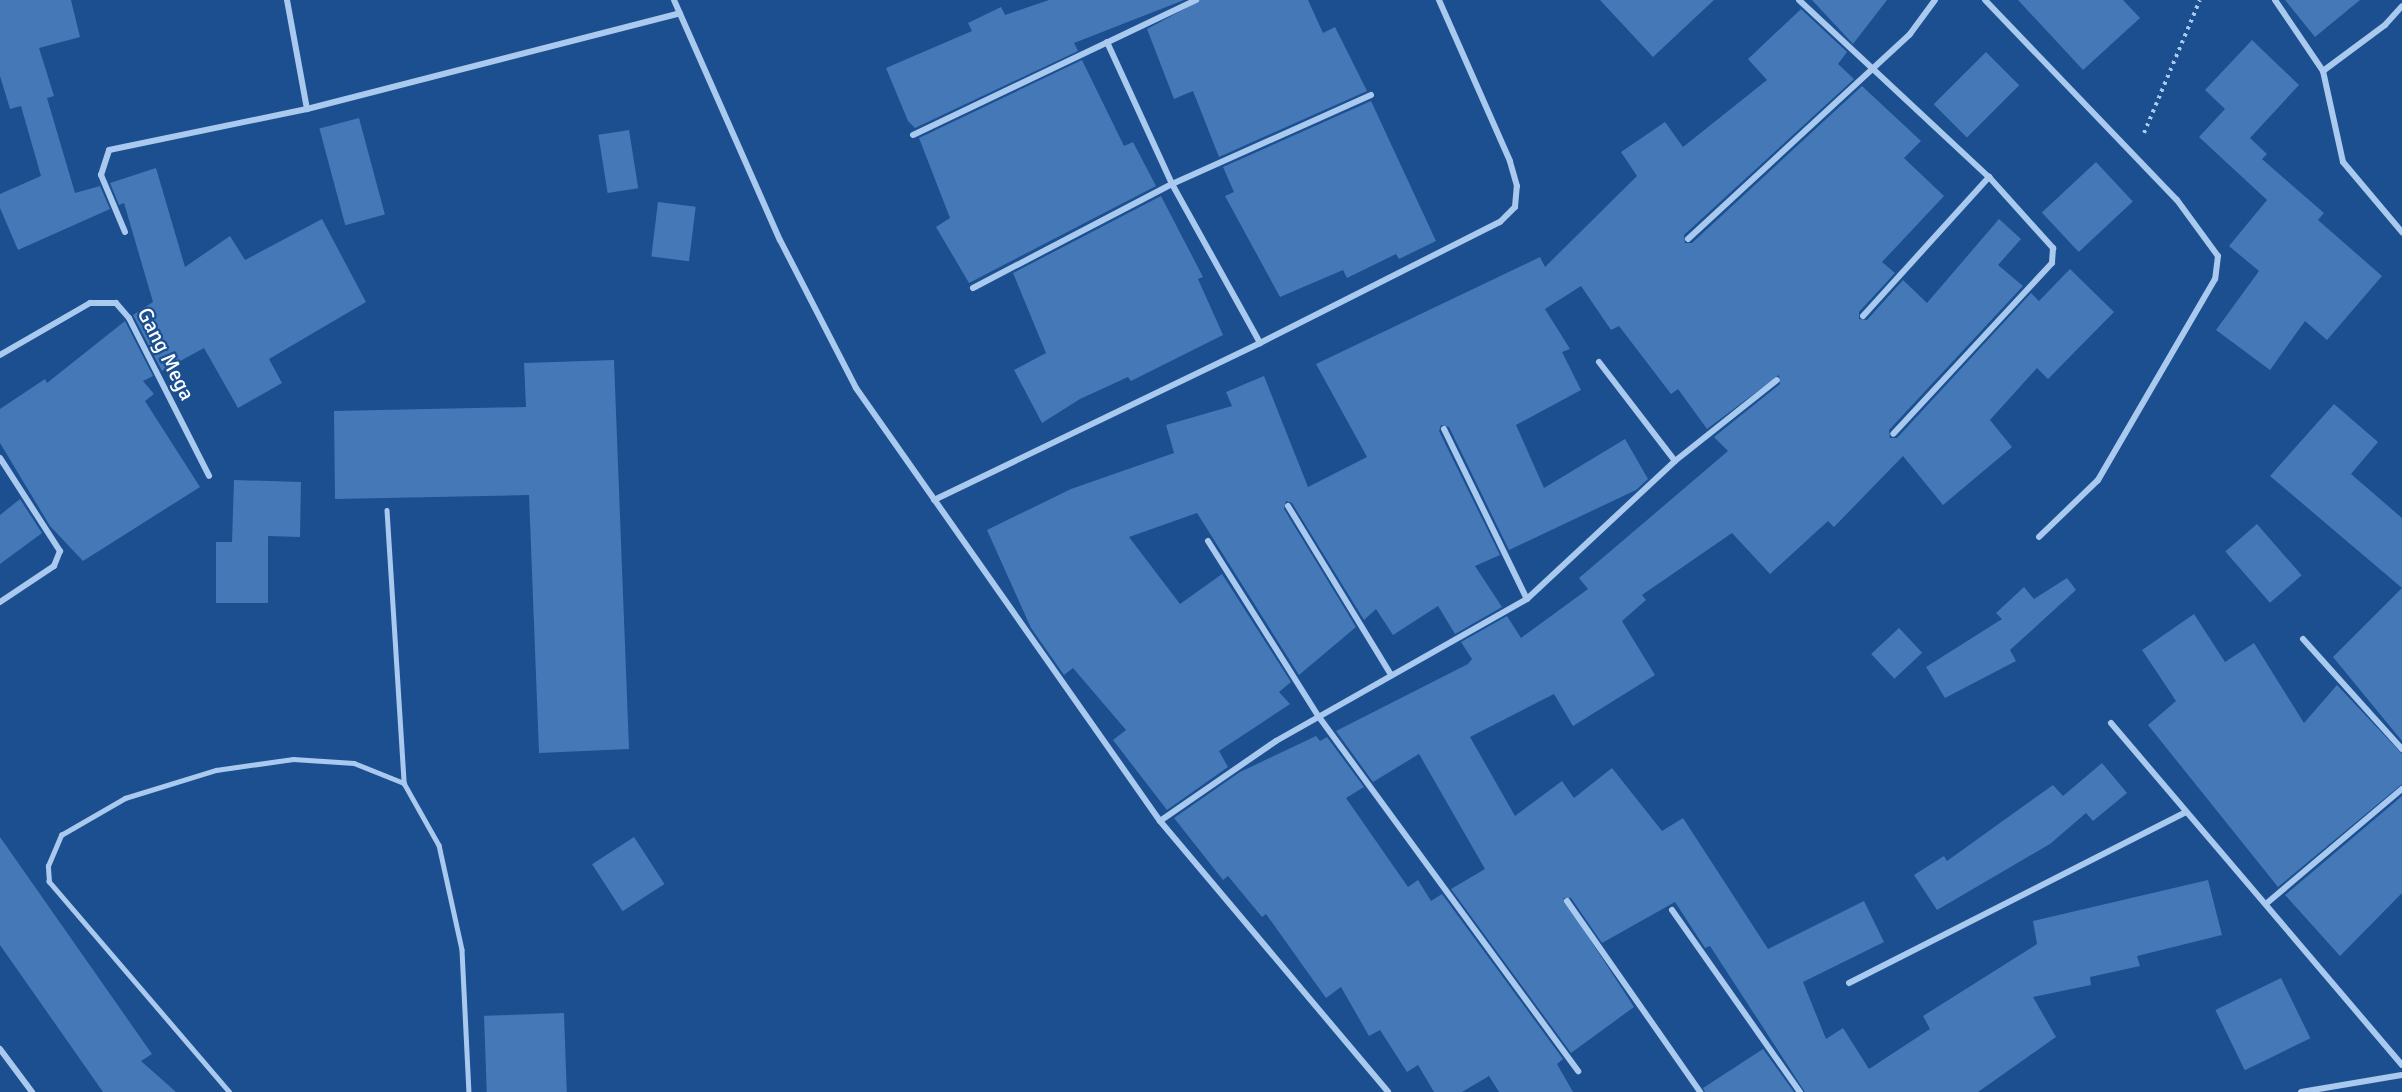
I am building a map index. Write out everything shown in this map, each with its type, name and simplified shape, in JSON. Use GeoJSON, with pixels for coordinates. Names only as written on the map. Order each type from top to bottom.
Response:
{"type":"FeatureCollection","features":[{"type":"Feature","properties":{"kind":"street"},"geometry":{"type":"LineString","coordinates":[[286,0],[307,108]]}},
{"type":"Feature","properties":{"kind":"street"},"geometry":{"type":"LineString","coordinates":[[674,0],[822,327],[856,388],[1160,821],[1388,1092]]}},
{"type":"Feature","properties":{"kind":"street"},"geometry":{"type":"LineString","coordinates":[[913,135],[1196,0]]}},
{"type":"Feature","properties":{"kind":"street"},"geometry":{"type":"LineString","coordinates":[[934,500],[1260,343],[1500,222],[1515,207],[1517,186],[1510,161],[1439,0]]}},
{"type":"Feature","properties":{"kind":"street"},"geometry":{"type":"LineString","coordinates":[[1798,0],[1989,177],[2048,241],[2052,263],[1893,434]]}},
{"type":"Feature","properties":{"kind":"street"},"geometry":{"type":"LineString","coordinates":[[1689,239],[1910,34],[1935,0]]}},
{"type":"Feature","properties":{"kind":"street"},"geometry":{"type":"LineString","coordinates":[[1985,0],[2136,156],[2211,246],[2218,266],[2098,480],[2039,537]]}},
{"type":"Feature","properties":{"kind":"street"},"geometry":{"type":"LineString","coordinates":[[2275,0],[2323,71],[2343,162],[2402,232]]}},
{"type":"Feature","properties":{"kind":"street"},"geometry":{"type":"LineString","coordinates":[[2323,71],[2376,33],[2402,6]]}},
{"type":"Feature","properties":{"kind":"street"},"geometry":{"type":"LineString","coordinates":[[125,232],[100,175],[109,150],[307,108],[680,13]]}},
{"type":"Feature","properties":{"kind":"street"},"geometry":{"type":"LineString","coordinates":[[1107,42],[1172,184],[1260,343]]}},
{"type":"Feature","properties":{"kind":"street"},"geometry":{"type":"LineString","coordinates":[[973,288],[1172,184],[1371,95]]}},
{"type":"Feature","properties":{"kind":"street"},"geometry":{"type":"LineString","coordinates":[[1863,316],[1989,177]]}},
{"type":"Feature","properties":{"kind":"street","name":"Gang Mega"},"geometry":{"type":"LineString","coordinates":[[0,355],[90,303],[116,303],[129,318],[209,476]]}},
{"type":"Feature","properties":{"kind":"street"},"geometry":{"type":"LineString","coordinates":[[1599,362],[1675,461]]}},
{"type":"Feature","properties":{"kind":"street"},"geometry":{"type":"LineString","coordinates":[[1160,821],[1319,717],[1527,599],[1675,461],[1777,380]]}},
{"type":"Feature","properties":{"kind":"street"},"geometry":{"type":"LineString","coordinates":[[1444,429],[1527,599]]}},
{"type":"Feature","properties":{"kind":"street"},"geometry":{"type":"LineString","coordinates":[[0,458],[60,551],[54,566],[0,602]]}},
{"type":"Feature","properties":{"kind":"street"},"geometry":{"type":"LineString","coordinates":[[1288,506],[1391,675]]}},
{"type":"Feature","properties":{"kind":"street"},"geometry":{"type":"LineString","coordinates":[[1208,541],[1319,717],[1578,1071]]}},
{"type":"Feature","properties":{"kind":"street"},"geometry":{"type":"LineString","coordinates":[[2302,639],[2402,749]]}},
{"type":"Feature","properties":{"kind":"street"},"geometry":{"type":"LineString","coordinates":[[2111,723],[2186,813],[2267,903],[2402,1065]]}},
{"type":"Feature","properties":{"kind":"street"},"geometry":{"type":"LineString","coordinates":[[2267,903],[2402,789]]}},
{"type":"Feature","properties":{"kind":"street"},"geometry":{"type":"LineString","coordinates":[[1849,983],[2186,813]]}},
{"type":"Feature","properties":{"kind":"street"},"geometry":{"type":"LineString","coordinates":[[1568,901],[1700,1092]]}},
{"type":"Feature","properties":{"kind":"street"},"geometry":{"type":"LineString","coordinates":[[1672,910],[1800,1092]]}},
{"type":"Feature","properties":{"kind":"street"},"geometry":{"type":"LineString","coordinates":[[0,1048],[32,1092]]}},
{"type":"Feature","properties":{"kind":"street"},"geometry":{"type":"LineString","coordinates":[[2301,1092],[2402,1075]]}},
{"type":"Feature","properties":{"kind":"lane"},"geometry":{"type":"LineString","coordinates":[[387,510],[404,783],[439,845],[462,950],[469,1092]]}},
{"type":"Feature","properties":{"kind":"lane"},"geometry":{"type":"LineString","coordinates":[[229,1092],[49,882],[51,850],[61,835],[94,813],[163,782],[216,770],[293,759],[354,763],[404,783]]}},
{"type":"Feature","properties":{"kind":"path"},"geometry":{"type":"LineString","coordinates":[[2136,156],[2200,0]]}},
{"type":"Feature","properties":{"kind":"building"},"geometry":{"type":"Polygon","coordinates":[[[0,0],[71,0],[80,37],[39,48],[54,96],[47,98],[75,193],[100,186],[110,209],[18,250],[0,208],[0,194],[41,176],[21,106],[10,109],[0,76],[0,0]]]}},
{"type":"Feature","properties":{"kind":"building"},"geometry":{"type":"Polygon","coordinates":[[[1049,0],[1184,0],[1074,43],[1078,51],[915,128],[908,121],[886,68],[972,31],[968,23],[1001,7],[1005,15],[1049,0]]]}},
{"type":"Feature","properties":{"kind":"building"},"geometry":{"type":"Polygon","coordinates":[[[1201,0],[1308,0],[1323,33],[1335,27],[1367,91],[1219,157],[1193,91],[1174,99],[1147,29],[1201,0]]]}},
{"type":"Feature","properties":{"kind":"building"},"geometry":{"type":"Polygon","coordinates":[[[1600,0],[1714,0],[1653,57],[1600,0]]]}},
{"type":"Feature","properties":{"kind":"building"},"geometry":{"type":"Polygon","coordinates":[[[1812,0],[1887,0],[1853,44],[1812,0]]]}},
{"type":"Feature","properties":{"kind":"building"},"geometry":{"type":"Polygon","coordinates":[[[2018,0],[2123,0],[2140,18],[2083,70],[2018,0]]]}},
{"type":"Feature","properties":{"kind":"building"},"geometry":{"type":"Polygon","coordinates":[[[2285,0],[2360,0],[2315,37],[2285,0]]]}},
{"type":"Feature","properties":{"kind":"building"},"geometry":{"type":"Polygon","coordinates":[[[1801,9],[1847,52],[1838,64],[1854,79],[1684,235],[1685,243],[1692,243],[1862,86],[1921,141],[1904,158],[1944,196],[1882,262],[1895,273],[1859,312],[1859,319],[1867,320],[1903,280],[1927,303],[1999,219],[2021,239],[1998,265],[2023,286],[1889,430],[1890,438],[1897,438],[2031,293],[2039,301],[2070,269],[2114,312],[2048,379],[2037,368],[1990,420],[2012,447],[1943,505],[1903,456],[1834,527],[1828,521],[1770,574],[1732,533],[1642,595],[1646,600],[1622,621],[1655,675],[1573,726],[1554,694],[1470,737],[1515,816],[1562,781],[1574,798],[1612,768],[1662,831],[1683,818],[1768,949],[1864,901],[1884,942],[1803,982],[1826,1039],[1843,1028],[1869,1069],[1930,1029],[1923,1016],[2037,944],[2033,921],[2208,880],[2222,935],[2137,956],[2140,966],[2090,977],[2091,985],[2033,997],[2056,1037],[1978,1092],[1805,1092],[1710,946],[1705,948],[1675,902],[1602,943],[1571,898],[1563,898],[1634,1007],[1571,1053],[1451,889],[1485,869],[1419,754],[1373,782],[1336,731],[1468,664],[1472,659],[1461,642],[1507,616],[1521,638],[1588,589],[1579,578],[1728,451],[1714,437],[1780,384],[1779,375],[1707,429],[1678,389],[1671,394],[1619,326],[1611,330],[1581,286],[1545,309],[1570,349],[1562,352],[1581,390],[1516,425],[1544,488],[1625,439],[1648,479],[1636,490],[1509,550],[1449,427],[1441,425],[1439,431],[1500,555],[1475,566],[1502,607],[1455,634],[1438,606],[1393,635],[1376,609],[1364,620],[1292,503],[1286,501],[1284,509],[1356,627],[1299,675],[1197,513],[1129,537],[1180,604],[1222,574],[1291,682],[1279,692],[1290,704],[1219,751],[1228,767],[1167,810],[1113,740],[1126,730],[1073,668],[1064,675],[1031,628],[987,530],[1071,489],[1174,453],[1166,425],[1232,406],[1226,392],[1264,376],[1308,487],[1367,457],[1316,364],[1540,257],[1545,267],[1637,176],[1621,152],[1665,122],[1683,147],[1767,80],[1748,59],[1801,9]]]}},
{"type":"Feature","properties":{"kind":"building"},"geometry":{"type":"Polygon","coordinates":[[[2252,40],[2299,85],[2250,138],[2267,154],[2262,159],[2324,213],[2318,220],[2382,276],[2327,340],[2305,321],[2270,370],[2216,330],[2259,271],[2229,246],[2267,200],[2199,137],[2225,109],[2205,90],[2252,40]]]}},
{"type":"Feature","properties":{"kind":"building"},"geometry":{"type":"Polygon","coordinates":[[[1986,52],[2019,85],[1967,138],[1934,104],[1986,52]]]}},
{"type":"Feature","properties":{"kind":"building"},"geometry":{"type":"Polygon","coordinates":[[[1082,60],[1124,146],[1133,142],[1156,186],[969,283],[936,227],[950,218],[919,138],[1082,60]]]}},
{"type":"Feature","properties":{"kind":"building"},"geometry":{"type":"Polygon","coordinates":[[[1371,101],[1436,241],[1399,259],[1396,254],[1347,278],[1343,270],[1280,297],[1225,196],[1234,192],[1223,167],[1371,101]]]}},
{"type":"Feature","properties":{"kind":"building"},"geometry":{"type":"Polygon","coordinates":[[[359,118],[385,215],[345,225],[319,129],[359,118]]]}},
{"type":"Feature","properties":{"kind":"building"},"geometry":{"type":"Polygon","coordinates":[[[629,130],[638,188],[608,193],[598,135],[629,130]]]}},
{"type":"Feature","properties":{"kind":"building"},"geometry":{"type":"Polygon","coordinates":[[[2096,162],[2133,201],[2079,252],[2042,212],[2096,162]]]}},
{"type":"Feature","properties":{"kind":"building"},"geometry":{"type":"Polygon","coordinates":[[[156,168],[185,267],[230,236],[245,260],[322,219],[366,302],[269,359],[282,383],[238,408],[204,348],[162,371],[133,315],[153,302],[124,203],[119,205],[110,183],[156,168]]]}},
{"type":"Feature","properties":{"kind":"building"},"geometry":{"type":"Polygon","coordinates":[[[1161,196],[1203,277],[1198,279],[1223,335],[1131,381],[1128,377],[1080,399],[1042,423],[1014,370],[1046,353],[1013,273],[1161,196]]]}},
{"type":"Feature","properties":{"kind":"building"},"geometry":{"type":"Polygon","coordinates":[[[658,202],[696,207],[689,261],[651,257],[658,202]]]}},
{"type":"Feature","properties":{"kind":"building"},"geometry":{"type":"Polygon","coordinates":[[[125,321],[153,376],[143,381],[154,394],[145,401],[200,487],[83,561],[50,526],[0,443],[0,409],[45,379],[47,383],[125,321]]]}},
{"type":"Feature","properties":{"kind":"building"},"geometry":{"type":"Polygon","coordinates":[[[614,360],[629,749],[539,753],[529,495],[335,499],[334,411],[526,407],[524,363],[614,360]]]}},
{"type":"Feature","properties":{"kind":"building"},"geometry":{"type":"Polygon","coordinates":[[[2334,404],[2378,442],[2351,474],[2402,518],[2402,588],[2270,476],[2334,404]]]}},
{"type":"Feature","properties":{"kind":"building"},"geometry":{"type":"Polygon","coordinates":[[[234,480],[301,482],[300,537],[268,536],[268,603],[216,603],[216,542],[232,542],[234,480]]]}},
{"type":"Feature","properties":{"kind":"building"},"geometry":{"type":"Polygon","coordinates":[[[20,499],[42,533],[0,564],[0,515],[20,499]]]}},
{"type":"Feature","properties":{"kind":"building"},"geometry":{"type":"Polygon","coordinates":[[[2257,524],[2302,575],[2270,603],[2225,552],[2257,524]]]}},
{"type":"Feature","properties":{"kind":"building"},"geometry":{"type":"Polygon","coordinates":[[[2067,578],[2076,590],[2010,650],[2016,661],[1945,698],[1926,667],[2002,619],[1996,613],[2024,587],[2034,599],[2067,578]]]}},
{"type":"Feature","properties":{"kind":"building"},"geometry":{"type":"Polygon","coordinates":[[[2402,588],[2402,741],[2333,657],[2402,588]]]}},
{"type":"Feature","properties":{"kind":"building"},"geometry":{"type":"Polygon","coordinates":[[[2194,614],[2225,662],[2254,643],[2304,723],[2337,685],[2402,754],[2402,784],[2278,887],[2148,725],[2176,701],[2142,650],[2194,614]]]}},
{"type":"Feature","properties":{"kind":"building"},"geometry":{"type":"Polygon","coordinates":[[[1899,628],[1922,653],[1894,679],[1871,654],[1899,628]]]}},
{"type":"Feature","properties":{"kind":"building"},"geometry":{"type":"Polygon","coordinates":[[[1316,736],[1320,741],[1327,737],[1364,787],[1346,798],[1408,887],[1418,880],[1431,901],[1442,894],[1563,1059],[1557,1064],[1573,1092],[1499,1092],[1489,1076],[1462,1092],[1434,1092],[1418,1065],[1407,1072],[1380,1030],[1369,1036],[1341,987],[1326,998],[1266,914],[1262,917],[1228,876],[1223,880],[1174,818],[1240,772],[1316,736]]]}},
{"type":"Feature","properties":{"kind":"building"},"geometry":{"type":"Polygon","coordinates":[[[2102,763],[2127,793],[2093,821],[2086,813],[2050,844],[1937,910],[1914,875],[1944,856],[1947,861],[2053,785],[2063,796],[2102,763]]]}},
{"type":"Feature","properties":{"kind":"building"},"geometry":{"type":"Polygon","coordinates":[[[2402,796],[2402,893],[2340,956],[2285,895],[2402,796]]]}},
{"type":"Feature","properties":{"kind":"building"},"geometry":{"type":"Polygon","coordinates":[[[0,837],[152,1054],[141,1061],[176,1092],[103,1092],[0,945],[0,837]]]}},
{"type":"Feature","properties":{"kind":"building"},"geometry":{"type":"Polygon","coordinates":[[[634,837],[664,884],[623,911],[592,864],[634,837]]]}},
{"type":"Feature","properties":{"kind":"building"},"geometry":{"type":"Polygon","coordinates":[[[2281,978],[2310,1038],[2245,1070],[2215,1010],[2281,978]]]}},
{"type":"Feature","properties":{"kind":"building"},"geometry":{"type":"Polygon","coordinates":[[[564,1013],[567,1092],[487,1092],[484,1016],[564,1013]]]}},
{"type":"Feature","properties":{"kind":"building"},"geometry":{"type":"Polygon","coordinates":[[[1763,1049],[1794,1092],[1705,1092],[1703,1088],[1763,1049]]]}}]}
